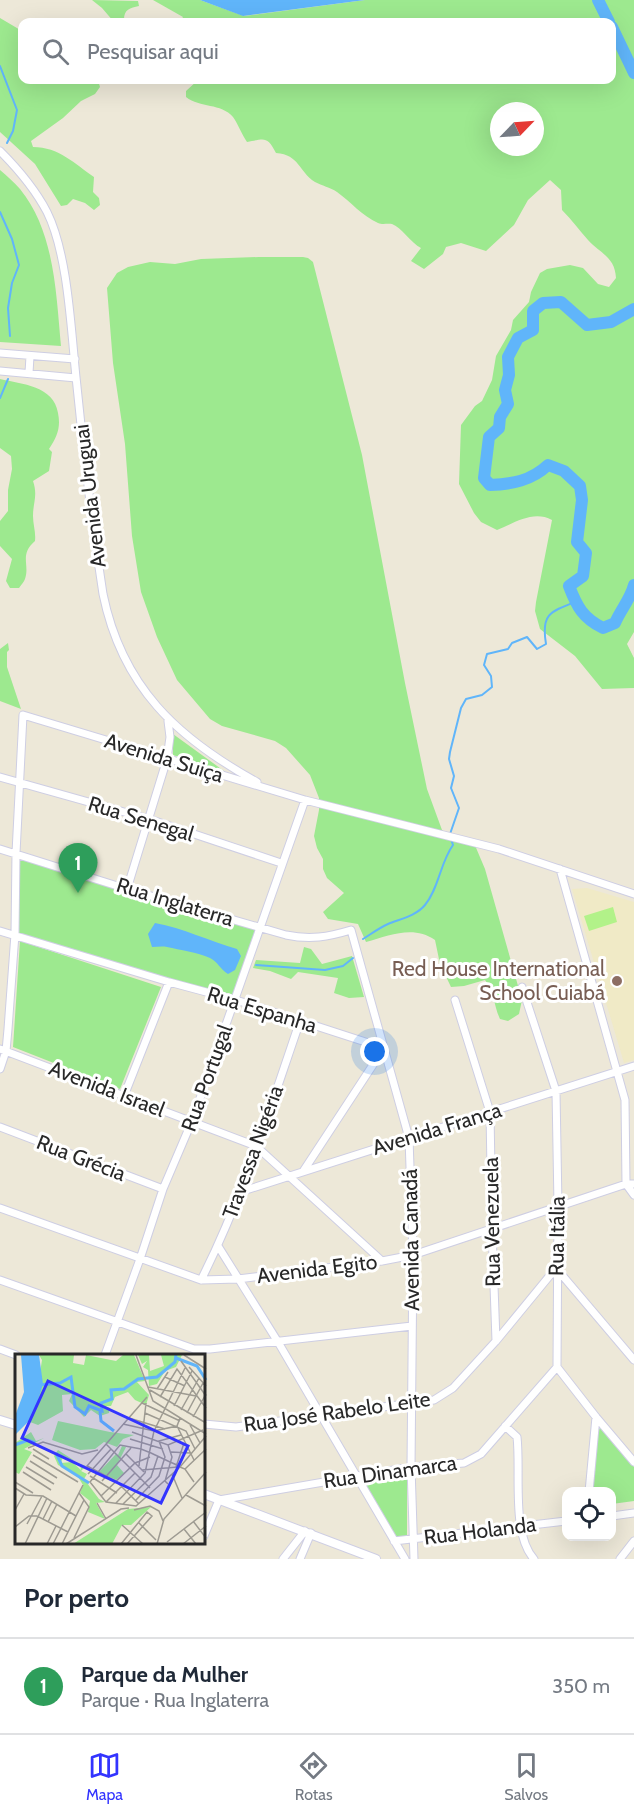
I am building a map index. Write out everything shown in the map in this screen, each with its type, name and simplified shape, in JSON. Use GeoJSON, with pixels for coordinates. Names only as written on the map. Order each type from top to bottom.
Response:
{"type":"FeatureCollection","features":[{"type":"Feature","properties":{"kind":"street","name":"Avenida Uruguai"},"geometry":{"type":"LineString","coordinates":[[0,151],[19,170],[47,213],[63,267],[105,608],[118,647],[131,672],[167,719],[190,739],[228,766],[269,789]]}},
{"type":"Feature","properties":{"kind":"street"},"geometry":{"type":"LineString","coordinates":[[0,353],[75,359]]}},
{"type":"Feature","properties":{"kind":"street"},"geometry":{"type":"LineString","coordinates":[[29,373],[30,357]]}},
{"type":"Feature","properties":{"kind":"street"},"geometry":{"type":"LineString","coordinates":[[0,371],[76,378]]}},
{"type":"Feature","properties":{"kind":"street","name":"Avenida Suiça"},"geometry":{"type":"LineString","coordinates":[[20,783],[23,716],[305,800],[499,849],[634,894]]}},
{"type":"Feature","properties":{"kind":"street"},"geometry":{"type":"LineString","coordinates":[[127,889],[167,759],[170,737],[167,719]]}},
{"type":"Feature","properties":{"kind":"street","name":"Rua Senegal"},"geometry":{"type":"LineString","coordinates":[[0,777],[149,819],[281,863]]}},
{"type":"Feature","properties":{"kind":"street"},"geometry":{"type":"LineString","coordinates":[[0,1069],[15,934],[20,783]]}},
{"type":"Feature","properties":{"kind":"street","name":"Rua Portugal"},"geometry":{"type":"LineString","coordinates":[[105,1354],[163,1189],[192,1121],[236,1000],[281,863],[305,800]]}},
{"type":"Feature","properties":{"kind":"street","name":"Rua Inglaterra"},"geometry":{"type":"LineString","coordinates":[[0,849],[127,889],[303,939],[321,938],[351,930]]}},
{"type":"Feature","properties":{"kind":"street"},"geometry":{"type":"LineString","coordinates":[[560,869],[619,1072],[625,1100],[630,1184],[634,1195]]}},
{"type":"Feature","properties":{"kind":"street","name":"Avenida Canadá"},"geometry":{"type":"LineString","coordinates":[[351,930],[409,1138],[413,1255],[411,1467],[414,1559]]}},
{"type":"Feature","properties":{"kind":"street","name":"Rua Espanha"},"geometry":{"type":"LineString","coordinates":[[0,931],[236,1000],[384,1048]]}},
{"type":"Feature","properties":{"kind":"street"},"geometry":{"type":"LineString","coordinates":[[124,1096],[169,982]]}},
{"type":"Feature","properties":{"kind":"street","name":"Rua Itália"},"geometry":{"type":"LineString","coordinates":[[522,987],[556,1091],[557,1367]]}},
{"type":"Feature","properties":{"kind":"street","name":"Rua Venezuela"},"geometry":{"type":"LineString","coordinates":[[455,1000],[490,1112],[496,1341]]}},
{"type":"Feature","properties":{"kind":"street","name":"Travessa Nigéria"},"geometry":{"type":"LineString","coordinates":[[201,1280],[240,1192],[300,1021]]}},
{"type":"Feature","properties":{"kind":"street"},"geometry":{"type":"LineString","coordinates":[[304,1170],[384,1048]]}},
{"type":"Feature","properties":{"kind":"street","name":"Avenida Israel"},"geometry":{"type":"LineString","coordinates":[[3,1050],[256,1146],[292,1176],[382,1261]]}},
{"type":"Feature","properties":{"kind":"street","name":"Avenida França"},"geometry":{"type":"LineString","coordinates":[[240,1192],[634,1066]]}},
{"type":"Feature","properties":{"kind":"street","name":"Rua Grécia"},"geometry":{"type":"LineString","coordinates":[[0,1127],[163,1189]]}},
{"type":"Feature","properties":{"kind":"street","name":"Avenida Egito"},"geometry":{"type":"LineString","coordinates":[[0,1208],[201,1280],[238,1279],[413,1255],[630,1184]]}},
{"type":"Feature","properties":{"kind":"street"},"geometry":{"type":"LineString","coordinates":[[218,1246],[278,1342],[405,1559]]}},
{"type":"Feature","properties":{"kind":"street"},"geometry":{"type":"LineString","coordinates":[[556,1268],[634,1360]]}},
{"type":"Feature","properties":{"kind":"street","name":"Rua José Rabelo Leite"},"geometry":{"type":"LineString","coordinates":[[206,1424],[236,1427],[434,1400],[453,1388],[496,1341],[556,1268]]}},
{"type":"Feature","properties":{"kind":"street"},"geometry":{"type":"LineString","coordinates":[[0,1280],[194,1349],[278,1342],[412,1326]]}},
{"type":"Feature","properties":{"kind":"street"},"geometry":{"type":"LineString","coordinates":[[0,1349],[15,1355]]}},
{"type":"Feature","properties":{"kind":"street"},"geometry":{"type":"LineString","coordinates":[[557,1367],[634,1462]]}},
{"type":"Feature","properties":{"kind":"street","name":"Rua Dinamarca"},"geometry":{"type":"LineString","coordinates":[[219,1500],[411,1467],[464,1463],[481,1454],[557,1367]]}},
{"type":"Feature","properties":{"kind":"street"},"geometry":{"type":"LineString","coordinates":[[589,1487],[596,1417]]}},
{"type":"Feature","properties":{"kind":"street"},"geometry":{"type":"LineString","coordinates":[[0,1420],[15,1425]]}},
{"type":"Feature","properties":{"kind":"street"},"geometry":{"type":"LineString","coordinates":[[505,1426],[517,1437],[520,1527],[528,1552],[534,1559]]}},
{"type":"Feature","properties":{"kind":"street"},"geometry":{"type":"LineString","coordinates":[[206,1495],[376,1559]]}},
{"type":"Feature","properties":{"kind":"street"},"geometry":{"type":"LineString","coordinates":[[206,1531],[219,1500]]}},
{"type":"Feature","properties":{"kind":"street"},"geometry":{"type":"LineString","coordinates":[[616,1516],[634,1514]]}},
{"type":"Feature","properties":{"kind":"street","name":"Rua Holanda"},"geometry":{"type":"LineString","coordinates":[[394,1541],[562,1522]]}},
{"type":"Feature","properties":{"kind":"street"},"geometry":{"type":"LineString","coordinates":[[282,1559],[308,1532]]}},
{"type":"Feature","properties":{"kind":"street"},"geometry":{"type":"LineString","coordinates":[[300,1559],[308,1532]]}},
{"type":"Feature","properties":{"kind":"street"},"geometry":{"type":"LineString","coordinates":[[620,1559],[634,1541]]}},
{"type":"Feature","properties":{"kind":"shaded area","name":"Red House International School Cuiabá"},"geometry":{"type":"Polygon","coordinates":[[[587,888],[634,902],[634,1060],[624,1063],[572,889],[587,888]]]}},
{"type":"Feature","properties":{"kind":"green space"},"geometry":{"type":"Polygon","coordinates":[[[92,0],[138,1],[139,6],[128,10],[124,18],[111,18],[92,0]]]}},
{"type":"Feature","properties":{"kind":"green space"},"geometry":{"type":"Polygon","coordinates":[[[153,0],[200,0],[244,16],[365,0],[634,0],[634,632],[627,644],[634,658],[634,688],[602,689],[575,656],[540,629],[535,611],[552,520],[538,516],[531,517],[497,530],[481,522],[459,484],[461,425],[475,406],[482,401],[492,380],[496,356],[511,330],[513,320],[529,302],[540,273],[547,269],[570,265],[583,268],[598,284],[609,287],[616,278],[610,260],[588,240],[562,210],[561,190],[550,180],[528,200],[514,225],[486,251],[461,243],[446,247],[443,254],[424,269],[411,261],[421,248],[395,226],[378,223],[367,217],[337,192],[309,178],[290,157],[276,153],[267,141],[261,139],[247,142],[235,119],[228,113],[186,97],[186,91],[194,84],[616,84],[616,18],[182,18],[153,0]]]}},
{"type":"Feature","properties":{"kind":"green space"},"geometry":{"type":"Polygon","coordinates":[[[0,18],[18,29],[18,84],[99,84],[100,87],[95,94],[81,101],[63,118],[31,141],[33,147],[59,153],[94,177],[93,192],[99,198],[100,205],[94,210],[85,203],[73,199],[67,205],[61,206],[35,164],[0,132],[0,18]]]}},
{"type":"Feature","properties":{"kind":"green space"},"geometry":{"type":"Polygon","coordinates":[[[0,170],[13,181],[32,206],[47,244],[55,285],[61,346],[0,342],[0,170]]]}},
{"type":"Feature","properties":{"kind":"green space"},"geometry":{"type":"Polygon","coordinates":[[[303,257],[313,262],[362,455],[427,789],[442,830],[451,838],[474,843],[485,869],[522,1000],[519,1014],[508,1021],[500,1019],[491,989],[485,980],[451,987],[440,964],[435,940],[427,935],[410,932],[393,934],[366,942],[358,924],[328,919],[323,912],[344,893],[327,878],[323,869],[323,859],[314,836],[319,798],[310,775],[286,748],[275,741],[222,726],[210,719],[177,680],[157,637],[141,592],[132,536],[125,444],[113,363],[107,288],[117,273],[128,267],[150,262],[175,264],[201,259],[303,257]]]}},
{"type":"Feature","properties":{"kind":"green space"},"geometry":{"type":"Polygon","coordinates":[[[0,379],[27,385],[44,392],[55,404],[59,418],[58,432],[49,449],[52,452],[49,471],[33,481],[35,541],[27,551],[25,580],[19,588],[10,588],[6,581],[12,559],[0,546],[0,521],[8,511],[8,490],[12,469],[11,456],[0,448],[0,379]]]}},
{"type":"Feature","properties":{"kind":"green space"},"geometry":{"type":"Polygon","coordinates":[[[8,643],[7,667],[21,709],[0,701],[0,649],[8,643]]]}},
{"type":"Feature","properties":{"kind":"green space"},"geometry":{"type":"Polygon","coordinates":[[[173,734],[224,771],[173,755],[173,734]]]}},
{"type":"Feature","properties":{"kind":"green space"},"geometry":{"type":"Polygon","coordinates":[[[18,857],[258,929],[233,998],[16,933],[18,857]]]}},
{"type":"Feature","properties":{"kind":"green space"},"geometry":{"type":"Polygon","coordinates":[[[613,907],[617,922],[589,931],[584,916],[613,907]]]}},
{"type":"Feature","properties":{"kind":"green space"},"geometry":{"type":"Polygon","coordinates":[[[20,941],[161,987],[120,1089],[13,1047],[20,941]]]}},
{"type":"Feature","properties":{"kind":"green space"},"geometry":{"type":"Polygon","coordinates":[[[304,947],[311,949],[322,964],[352,956],[364,997],[349,998],[334,993],[338,978],[298,972],[291,979],[270,971],[253,968],[256,960],[300,963],[304,947]]]}},
{"type":"Feature","properties":{"kind":"green space"},"geometry":{"type":"Polygon","coordinates":[[[603,1428],[634,1467],[634,1501],[616,1503],[616,1487],[591,1487],[597,1430],[603,1428]]]}},
{"type":"Feature","properties":{"kind":"green space"},"geometry":{"type":"Polygon","coordinates":[[[407,1470],[407,1536],[394,1539],[358,1477],[407,1470]]]}},
{"type":"Feature","properties":{"kind":"water"},"geometry":{"type":"Polygon","coordinates":[[[200,0],[365,0],[243,16],[200,0]]]}},
{"type":"Feature","properties":{"kind":"water"},"geometry":{"type":"Polygon","coordinates":[[[155,923],[237,949],[241,956],[235,970],[228,974],[212,959],[200,954],[165,947],[152,947],[148,934],[155,923]]]}},
{"type":"Feature","properties":{"kind":"waterway"},"geometry":{"type":"LineString","coordinates":[[598,0],[607,18]]}},
{"type":"Feature","properties":{"kind":"waterway"},"geometry":{"type":"LineString","coordinates":[[616,35],[634,73]]}},
{"type":"Feature","properties":{"kind":"waterway"},"geometry":{"type":"LineString","coordinates":[[0,66],[17,110],[13,131],[7,143]]}},
{"type":"Feature","properties":{"kind":"waterway"},"geometry":{"type":"LineString","coordinates":[[0,212],[12,239],[19,265],[12,283],[8,308],[10,336]]}},
{"type":"Feature","properties":{"kind":"waterway"},"geometry":{"type":"LineString","coordinates":[[634,309],[611,322],[587,325],[561,302],[543,303],[533,311],[533,330],[518,338],[508,357],[509,375],[505,390],[508,404],[500,417],[499,428],[489,437],[484,478],[490,485],[514,482],[535,475],[548,465],[564,471],[580,486],[582,500],[577,542],[586,553],[583,576],[569,586],[578,606],[590,620],[603,628],[615,623],[634,585]]}},
{"type":"Feature","properties":{"kind":"waterway"},"geometry":{"type":"LineString","coordinates":[[0,398],[8,379]]}},
{"type":"Feature","properties":{"kind":"waterway"},"geometry":{"type":"LineString","coordinates":[[450,834],[459,808],[451,788],[454,776],[449,759],[450,752],[461,708],[466,699],[482,695],[492,687],[491,676],[484,665],[487,654],[508,649],[512,643],[527,637],[537,649],[546,644],[545,627],[549,616],[575,602]]}},
{"type":"Feature","properties":{"kind":"waterway"},"geometry":{"type":"LineString","coordinates":[[363,939],[385,926],[413,915],[425,905],[453,845],[451,839]]}},
{"type":"Feature","properties":{"kind":"waterway"},"geometry":{"type":"LineString","coordinates":[[256,965],[325,970],[343,966],[353,958]]}},
{"type":"Feature","properties":{"kind":"place","name":"Parque da Mulher"},"geometry":{"type":"Point","coordinates":[78,893]}},
{"type":"Feature","properties":{"kind":"place","name":"Red House International School Cuiabá"},"geometry":{"type":"Point","coordinates":[617,981]}}]}
